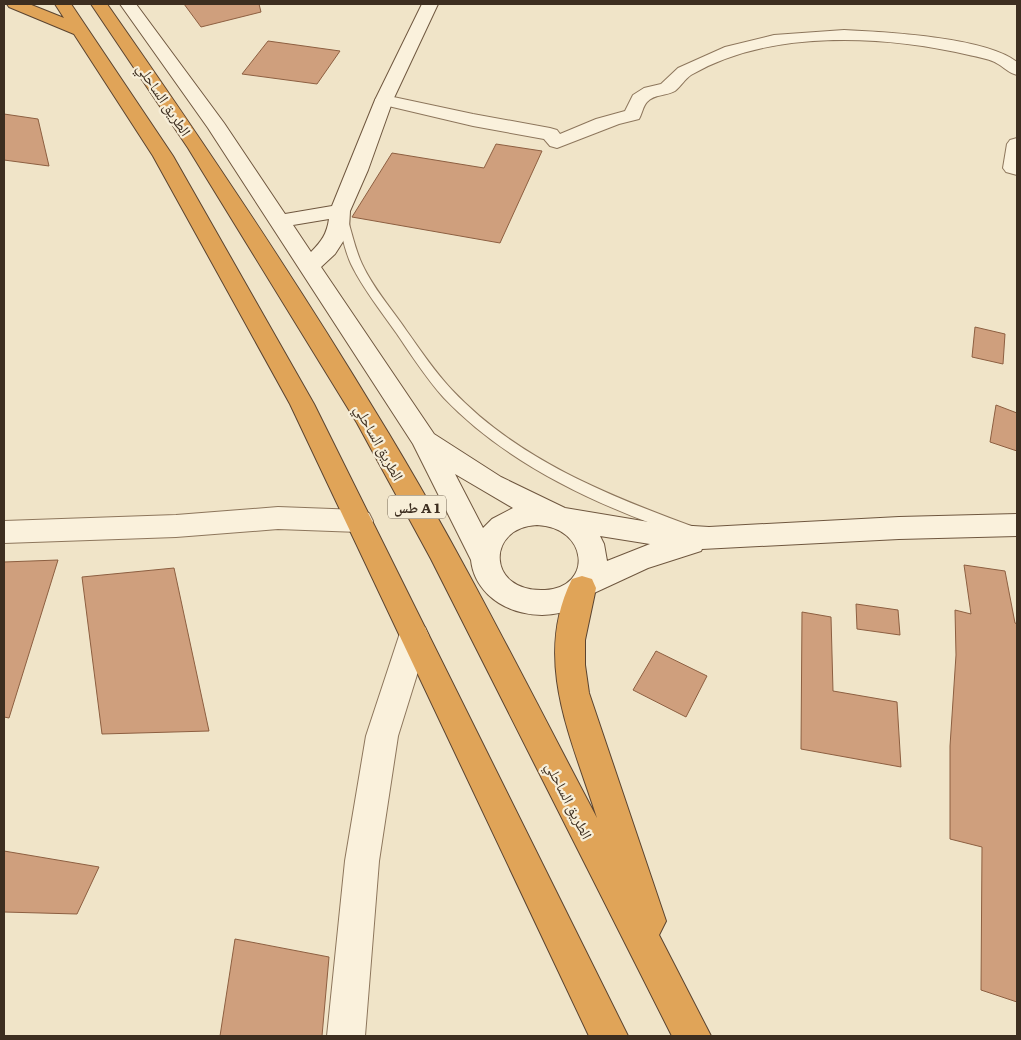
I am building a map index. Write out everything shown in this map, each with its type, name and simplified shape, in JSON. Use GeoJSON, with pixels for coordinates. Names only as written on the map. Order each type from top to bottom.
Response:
{"type":"FeatureCollection","features":[{"type":"Feature","properties":{"kind":"highway"},"geometry":{"type":"LineString","coordinates":[[16,4],[79,30]]}},
{"type":"Feature","properties":{"kind":"highway"},"geometry":{"type":"LineString","coordinates":[[63,4],[168,164],[302,404],[609,1036]]}},
{"type":"Feature","properties":{"kind":"highway","name":"الطريق الساحلي"},"geometry":{"type":"LineString","coordinates":[[99,4],[198,148],[367,418],[441,551],[692,1036]]}},
{"type":"Feature","properties":{"kind":"highway"},"geometry":{"type":"LineString","coordinates":[[583,586],[570,627],[568,671],[573,693],[676,1006]]}},
{"type":"Feature","properties":{"kind":"street"},"geometry":{"type":"LineString","coordinates":[[128,4],[216,127],[424,440],[485,559]]}},
{"type":"Feature","properties":{"kind":"street"},"geometry":{"type":"LineString","coordinates":[[309,266],[327,249],[333,240],[338,229],[340,211],[358,170],[384,100],[430,4]]}},
{"type":"Feature","properties":{"kind":"street"},"geometry":{"type":"LineString","coordinates":[[384,100],[473,120],[550,134],[558,142],[616,117],[632,115],[638,99],[650,92],[667,88],[684,72],[731,50],[774,40],[844,34],[904,38],[971,50],[1003,59],[1017,70]]}},
{"type":"Feature","properties":{"kind":"street"},"geometry":{"type":"LineString","coordinates":[[1017,144],[1013,168],[1017,169]]}},
{"type":"Feature","properties":{"kind":"street"},"geometry":{"type":"LineString","coordinates":[[279,221],[340,211]]}},
{"type":"Feature","properties":{"kind":"street"},"geometry":{"type":"LineString","coordinates":[[424,440],[477,476],[579,529],[588,540],[593,552],[594,565],[583,586]]}},
{"type":"Feature","properties":{"kind":"street"},"geometry":{"type":"LineString","coordinates":[[709,538],[640,559],[583,586],[570,597],[555,602],[539,604],[524,602],[509,596],[497,587],[489,576],[485,559],[485,550],[490,538],[499,528],[510,520],[524,515],[539,514],[661,535],[709,538],[899,528],[1017,525]]}},
{"type":"Feature","properties":{"kind":"street"},"geometry":{"type":"LineString","coordinates":[[4,532],[176,526],[278,518],[359,521]]}},
{"type":"Feature","properties":{"kind":"street"},"geometry":{"type":"LineString","coordinates":[[346,1036],[362,861],[382,736],[414,636]]}},
{"type":"Feature","properties":{"kind":"lane"},"geometry":{"type":"LineString","coordinates":[[340,211],[352,254],[365,280],[428,370],[456,402],[496,435],[569,480],[657,519],[709,538]]}},
{"type":"Feature","properties":{"kind":"building"},"geometry":{"type":"Polygon","coordinates":[[[184,4],[259,4],[261,12],[201,27],[184,4]]]}},
{"type":"Feature","properties":{"kind":"building"},"geometry":{"type":"Polygon","coordinates":[[[268,41],[340,51],[317,84],[242,74],[268,41]]]}},
{"type":"Feature","properties":{"kind":"building"},"geometry":{"type":"Polygon","coordinates":[[[4,114],[38,119],[49,166],[4,160],[4,114]]]}},
{"type":"Feature","properties":{"kind":"building"},"geometry":{"type":"Polygon","coordinates":[[[496,144],[542,151],[500,243],[352,217],[392,153],[484,168],[496,144]]]}},
{"type":"Feature","properties":{"kind":"building"},"geometry":{"type":"Polygon","coordinates":[[[975,327],[1005,334],[1003,364],[972,357],[975,327]]]}},
{"type":"Feature","properties":{"kind":"building"},"geometry":{"type":"Polygon","coordinates":[[[996,405],[1017,413],[1017,451],[990,442],[996,405]]]}},
{"type":"Feature","properties":{"kind":"building"},"geometry":{"type":"Polygon","coordinates":[[[58,560],[9,718],[4,717],[4,562],[58,560]]]}},
{"type":"Feature","properties":{"kind":"building"},"geometry":{"type":"Polygon","coordinates":[[[964,565],[1005,571],[1015,623],[1017,624],[1017,1002],[981,990],[982,847],[950,839],[950,746],[956,655],[955,610],[971,614],[964,565]]]}},
{"type":"Feature","properties":{"kind":"building"},"geometry":{"type":"Polygon","coordinates":[[[174,568],[209,731],[102,734],[82,577],[174,568]]]}},
{"type":"Feature","properties":{"kind":"building"},"geometry":{"type":"Polygon","coordinates":[[[856,604],[898,610],[900,635],[857,629],[856,604]]]}},
{"type":"Feature","properties":{"kind":"building"},"geometry":{"type":"Polygon","coordinates":[[[802,612],[831,617],[833,691],[897,702],[901,767],[801,749],[802,612]]]}},
{"type":"Feature","properties":{"kind":"building"},"geometry":{"type":"Polygon","coordinates":[[[656,651],[707,676],[686,717],[633,690],[656,651]]]}},
{"type":"Feature","properties":{"kind":"building"},"geometry":{"type":"Polygon","coordinates":[[[4,851],[99,867],[77,914],[4,912],[4,851]]]}},
{"type":"Feature","properties":{"kind":"building"},"geometry":{"type":"Polygon","coordinates":[[[235,939],[329,957],[322,1036],[220,1036],[235,939]]]}}]}
